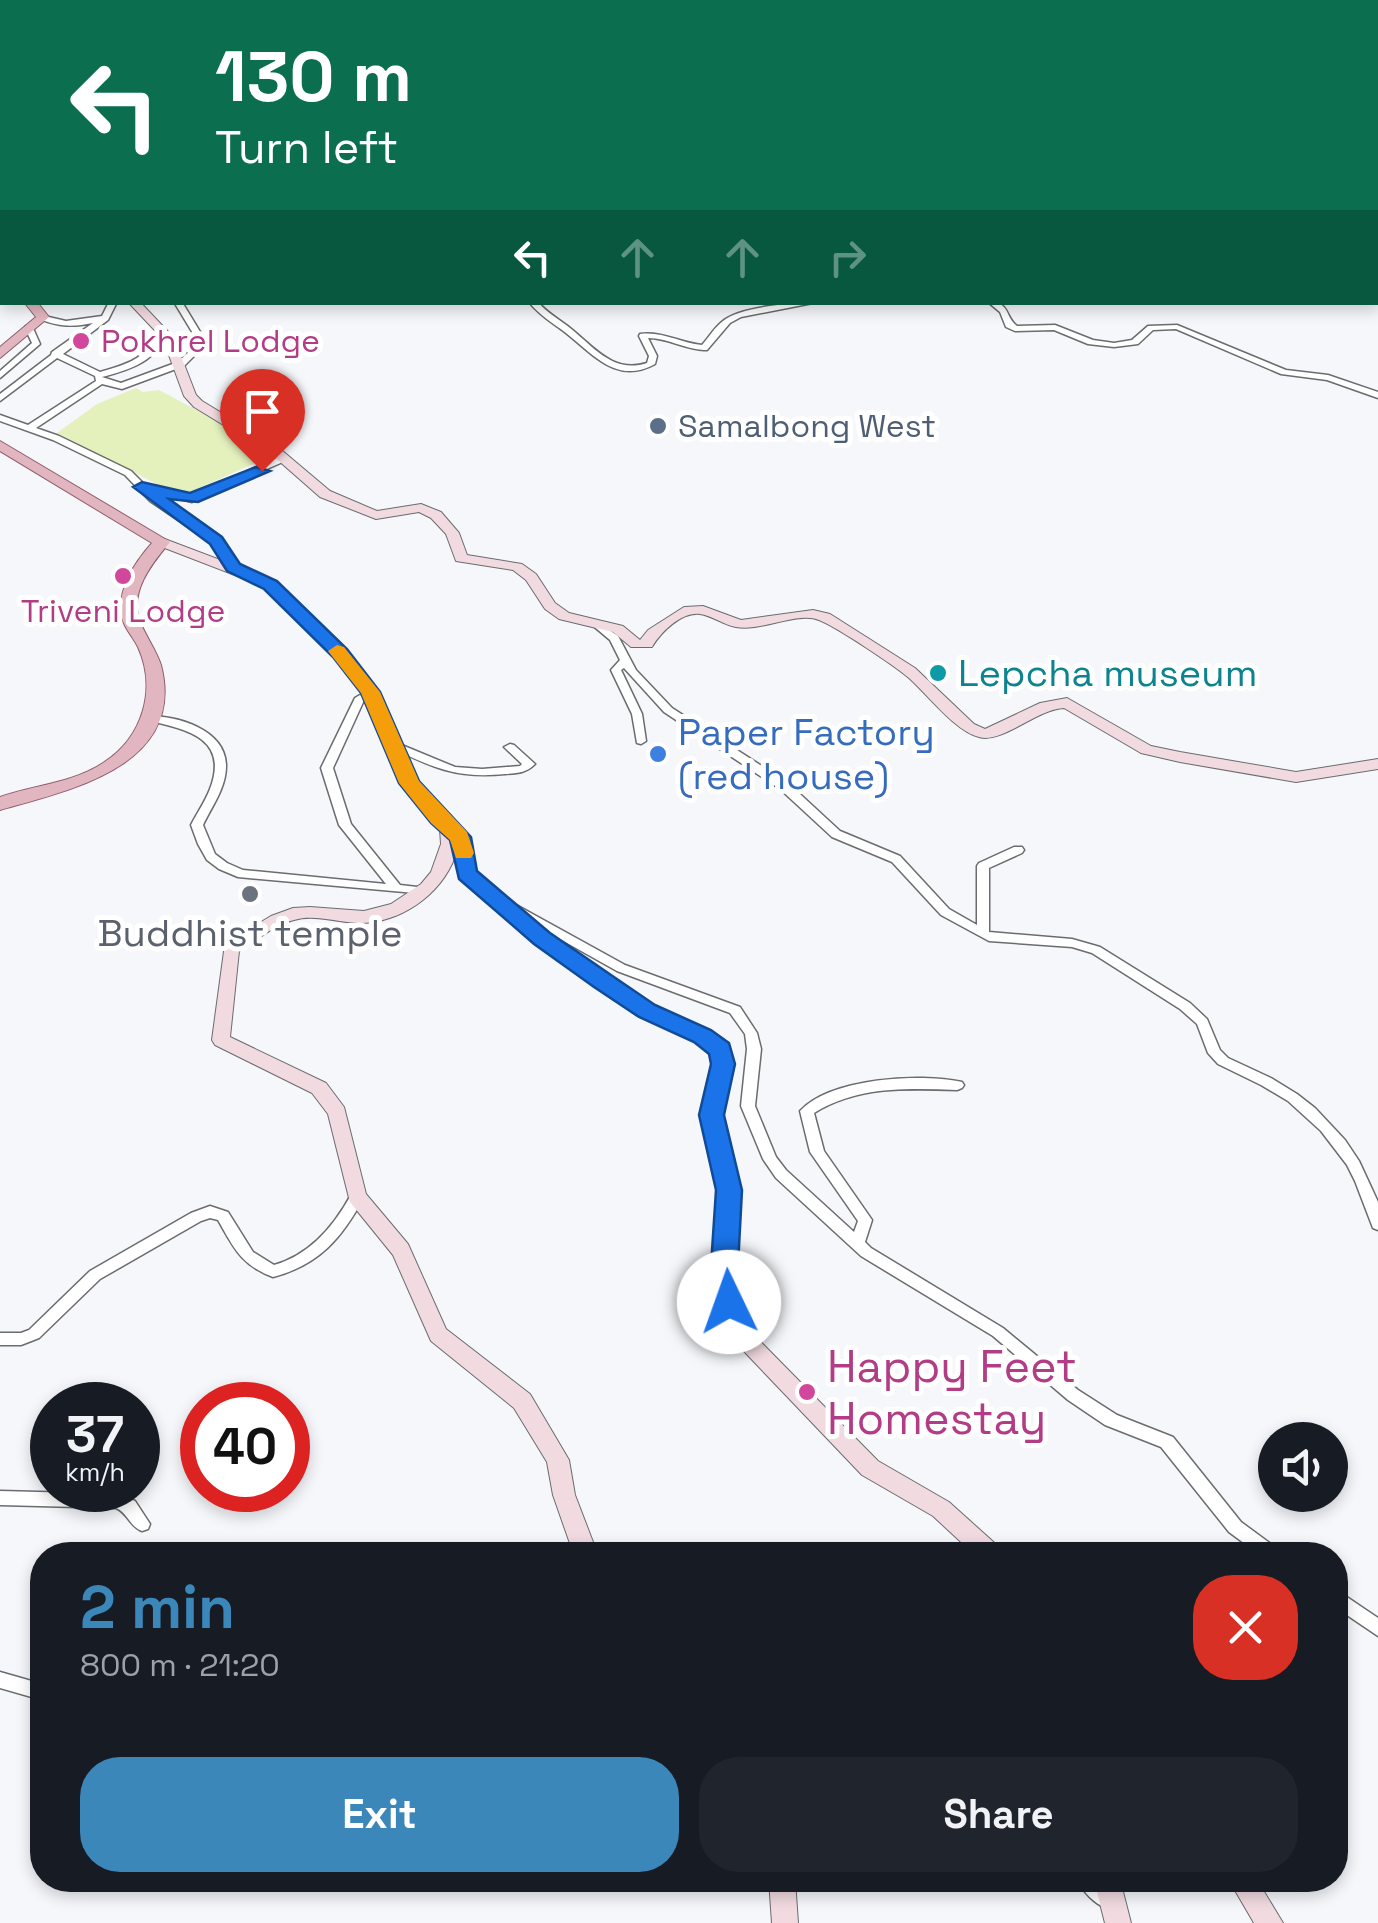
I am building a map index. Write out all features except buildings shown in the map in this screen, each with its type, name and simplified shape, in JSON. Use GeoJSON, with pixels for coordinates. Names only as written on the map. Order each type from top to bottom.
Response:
{"type":"FeatureCollection","features":[{"type":"Feature","properties":{"kind":"main road"},"geometry":{"type":"LineString","coordinates":[[0,354],[43,317],[33,305]]}},
{"type":"Feature","properties":{"kind":"main road"},"geometry":{"type":"LineString","coordinates":[[0,445],[162,542],[144,561],[130,607],[130,619],[155,672],[156,699],[139,741],[107,769],[0,804]]}},
{"type":"Feature","properties":{"kind":"street"},"geometry":{"type":"LineString","coordinates":[[0,398],[105,318],[112,305]]}},
{"type":"Feature","properties":{"kind":"street"},"geometry":{"type":"LineString","coordinates":[[136,305],[162,330],[181,364],[190,396],[198,404],[257,438],[326,494],[376,515],[421,508],[436,515],[452,533],[461,558],[517,567],[531,577],[550,606],[564,616],[618,628],[636,644],[648,644],[653,634],[684,610],[703,610],[740,624],[813,614],[845,628],[910,671],[969,727],[984,734],[1054,702],[1067,703],[1146,750],[1180,758],[1296,778],[1378,764]]}},
{"type":"Feature","properties":{"kind":"street"},"geometry":{"type":"LineString","coordinates":[[55,354],[98,378],[122,386],[181,364],[195,352],[198,336],[180,305]]}},
{"type":"Feature","properties":{"kind":"street"},"geometry":{"type":"LineString","coordinates":[[536,305],[588,350],[618,368],[629,370],[651,364],[653,356],[643,336],[667,334],[692,349],[704,348],[727,321],[739,315],[797,305]]}},
{"type":"Feature","properties":{"kind":"street"},"geometry":{"type":"LineString","coordinates":[[996,305],[1015,329],[1054,328],[1091,342],[1114,345],[1135,342],[1151,328],[1177,327],[1284,372],[1328,378],[1378,395]]}},
{"type":"Feature","properties":{"kind":"street"},"geometry":{"type":"LineString","coordinates":[[43,317],[62,326],[105,318]]}},
{"type":"Feature","properties":{"kind":"street"},"geometry":{"type":"LineString","coordinates":[[0,375],[36,344],[30,328]]}},
{"type":"Feature","properties":{"kind":"street"},"geometry":{"type":"LineString","coordinates":[[28,429],[98,378],[152,352],[161,342],[162,330]]}},
{"type":"Feature","properties":{"kind":"street"},"geometry":{"type":"LineString","coordinates":[[0,418],[92,454],[128,473],[216,540],[234,568]]}},
{"type":"Feature","properties":{"kind":"street"},"geometry":{"type":"LineString","coordinates":[[142,487],[192,499],[282,459]]}},
{"type":"Feature","properties":{"kind":"street"},"geometry":{"type":"LineString","coordinates":[[162,542],[268,583],[340,653],[370,692],[410,783],[460,837],[466,874],[487,894],[542,938],[647,1011],[703,1036],[720,1050],[723,1064],[712,1115],[729,1190],[724,1266],[729,1302],[744,1338],[870,1468],[941,1509],[977,1542]]}},
{"type":"Feature","properties":{"kind":"street"},"geometry":{"type":"LineString","coordinates":[[596,624],[614,638],[624,662],[677,717],[784,786],[836,834],[896,859],[944,912],[983,934],[1072,943],[1096,950],[1185,1006],[1202,1022],[1214,1053],[1223,1061],[1295,1099],[1334,1132],[1362,1176],[1378,1224]]}},
{"type":"Feature","properties":{"kind":"street"},"geometry":{"type":"LineString","coordinates":[[624,662],[616,670],[637,714],[641,740]]}},
{"type":"Feature","properties":{"kind":"street"},"geometry":{"type":"LineString","coordinates":[[360,698],[327,768],[345,825],[395,887]]}},
{"type":"Feature","properties":{"kind":"street"},"geometry":{"type":"LineString","coordinates":[[150,718],[195,728],[205,733],[216,750],[220,777],[198,825],[210,859],[220,866],[242,874],[422,890]]}},
{"type":"Feature","properties":{"kind":"street"},"geometry":{"type":"LineString","coordinates":[[392,744],[444,771],[462,775],[523,769],[529,764],[510,747]]}},
{"type":"Feature","properties":{"kind":"street"},"geometry":{"type":"LineString","coordinates":[[448,826],[449,856],[441,874],[406,906],[366,916],[294,914],[231,948],[221,1040],[319,1088],[337,1112],[357,1197],[400,1250],[438,1335],[522,1402],[558,1460],[564,1495],[581,1542]]}},
{"type":"Feature","properties":{"kind":"street"},"geometry":{"type":"LineString","coordinates":[[983,934],[983,866],[1018,850]]}},
{"type":"Feature","properties":{"kind":"street"},"geometry":{"type":"LineString","coordinates":[[487,894],[621,968],[735,1010],[751,1033],[754,1050],[748,1106],[770,1159],[782,1174],[888,1268],[998,1332],[1073,1395],[1111,1420],[1167,1442],[1235,1526],[1256,1542]]}},
{"type":"Feature","properties":{"kind":"street"},"geometry":{"type":"LineString","coordinates":[[857,1243],[865,1220],[817,1152],[807,1110],[822,1099],[904,1083],[958,1085]]}},
{"type":"Feature","properties":{"kind":"street"},"geometry":{"type":"LineString","coordinates":[[0,1339],[22,1340],[34,1334],[96,1275],[196,1217],[210,1212],[223,1216],[239,1249],[257,1266],[273,1272],[304,1259],[330,1237],[357,1197]]}},
{"type":"Feature","properties":{"kind":"street"},"geometry":{"type":"LineString","coordinates":[[0,1498],[118,1500],[129,1506],[142,1524]]}},
{"type":"Feature","properties":{"kind":"street"},"geometry":{"type":"LineString","coordinates":[[1348,1606],[1378,1628]]}},
{"type":"Feature","properties":{"kind":"street"},"geometry":{"type":"LineString","coordinates":[[0,1680],[30,1689]]}},
{"type":"Feature","properties":{"kind":"street"},"geometry":{"type":"LineString","coordinates":[[783,1892],[785,1923]]}},
{"type":"Feature","properties":{"kind":"street"},"geometry":{"type":"LineString","coordinates":[[1250,1892],[1270,1923]]}},
{"type":"Feature","properties":{"kind":"green space"},"geometry":{"type":"Polygon","coordinates":[[[136,388],[143,392],[159,390],[274,451],[276,458],[262,460],[199,488],[195,495],[174,493],[57,433],[97,404],[136,388]]]}},
{"type":"Feature","properties":{"kind":"slow traffic"},"geometry":{"type":"LineString","coordinates":[[337,651],[370,692],[410,783],[424,803],[460,837],[463,853]]}},
{"type":"Feature","properties":{"kind":"place","name":"Pokhrel Lodge"},"geometry":{"type":"Point","coordinates":[81,341]}},
{"type":"Feature","properties":{"kind":"place","name":"Samalbong West"},"geometry":{"type":"Point","coordinates":[658,426]}},
{"type":"Feature","properties":{"kind":"place","name":"Triveni Lodge"},"geometry":{"type":"Point","coordinates":[123,576]}},
{"type":"Feature","properties":{"kind":"place","name":"Lepcha museum"},"geometry":{"type":"Point","coordinates":[938,673]}},
{"type":"Feature","properties":{"kind":"place","name":"Paper Factory (red house)"},"geometry":{"type":"Point","coordinates":[658,754]}},
{"type":"Feature","properties":{"kind":"place","name":"Buddhist temple"},"geometry":{"type":"Point","coordinates":[250,894]}},
{"type":"Feature","properties":{"kind":"place","name":"Happy Feet Homestay"},"geometry":{"type":"Point","coordinates":[807,1392]}},
{"type":"Feature","properties":{"kind":"route"},"geometry":{"type":"LineString","coordinates":[[262,471],[192,499],[142,487],[216,540],[234,568],[271,585],[306,624],[340,653],[370,692],[410,783],[424,803],[460,837],[466,874],[542,938],[602,981],[647,1011],[703,1036],[720,1050],[723,1064],[712,1115],[729,1190],[724,1266],[729,1302]]}}]}
